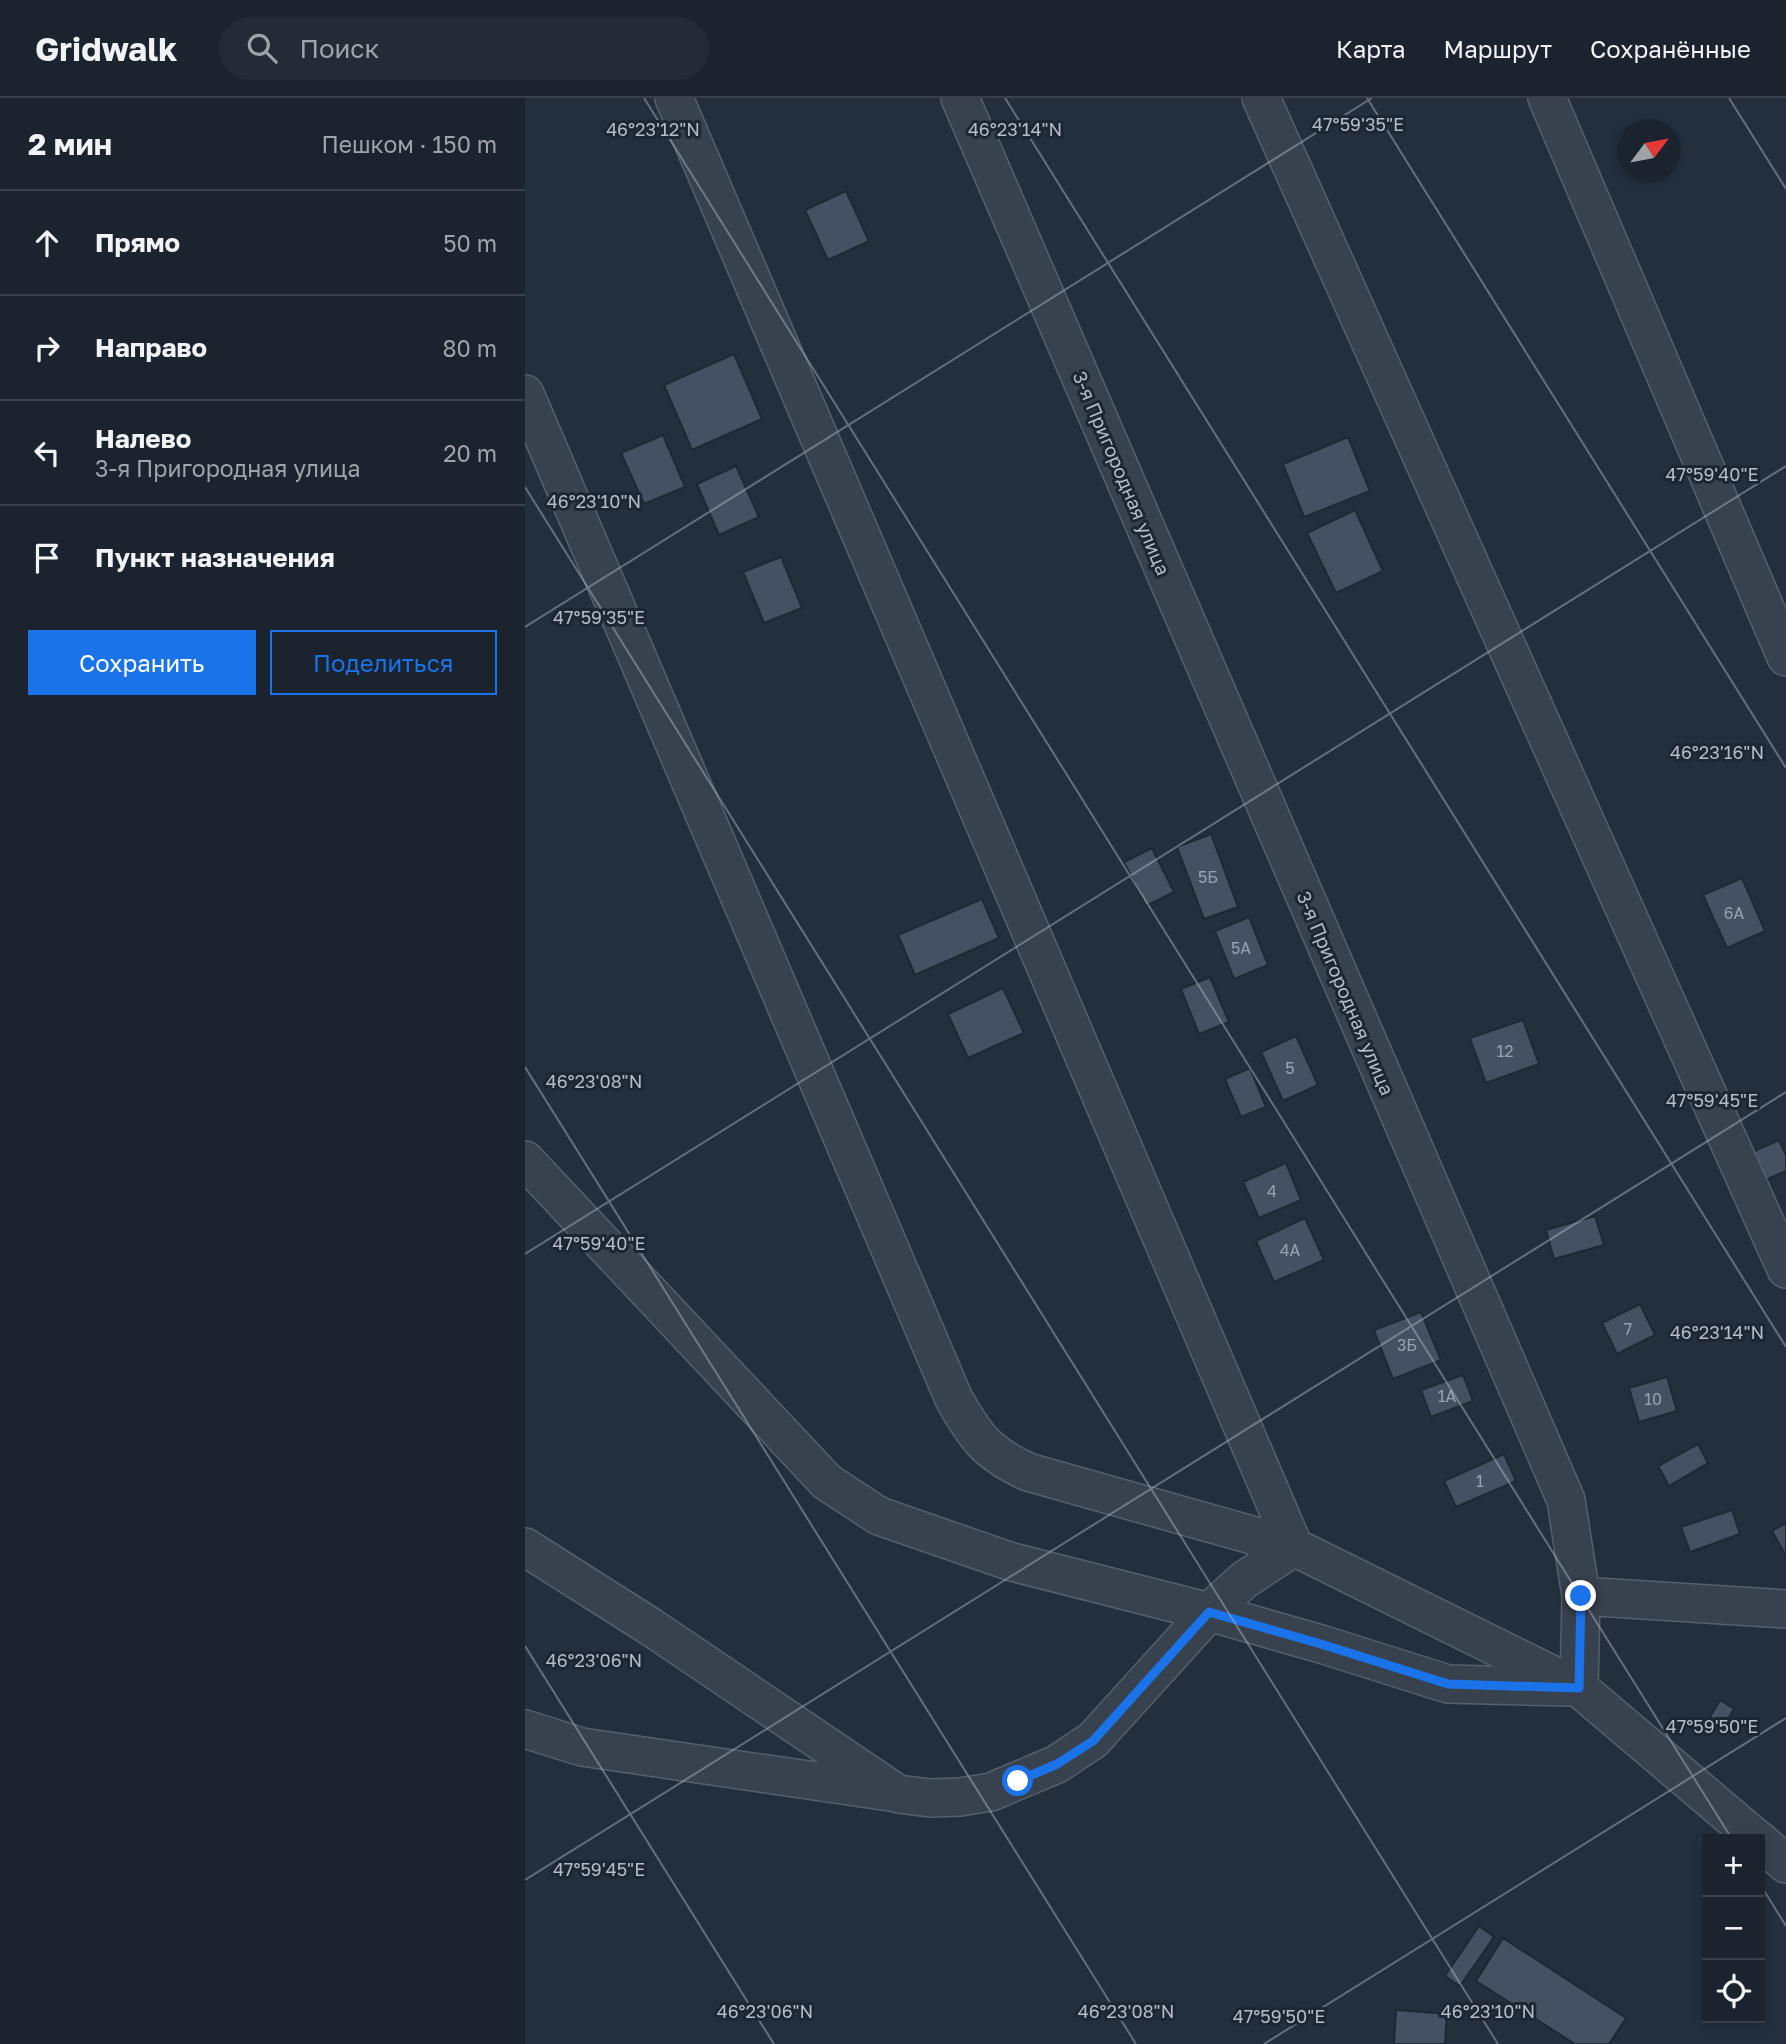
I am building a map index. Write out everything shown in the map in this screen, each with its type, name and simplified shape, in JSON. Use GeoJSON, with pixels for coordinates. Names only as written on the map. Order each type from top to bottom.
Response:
{"type":"FeatureCollection","features":[{"type":"Feature","properties":{"kind":"street"},"geometry":{"type":"LineString","coordinates":[[674,98],[1294,1547]]}},
{"type":"Feature","properties":{"kind":"street","name":"3-я Пригородная улица"},"geometry":{"type":"LineString","coordinates":[[960,98],[1566,1500],[1581,1596],[1579,1688]]}},
{"type":"Feature","properties":{"kind":"street"},"geometry":{"type":"LineString","coordinates":[[1261,98],[1786,1269]]}},
{"type":"Feature","properties":{"kind":"street"},"geometry":{"type":"LineString","coordinates":[[1547,98],[1786,657]]}},
{"type":"Feature","properties":{"kind":"street"},"geometry":{"type":"LineString","coordinates":[[525,394],[954,1399],[981,1442],[1028,1472],[1294,1547],[1579,1688],[1751,1834]]}},
{"type":"Feature","properties":{"kind":"street"},"geometry":{"type":"LineString","coordinates":[[525,1160],[827,1482],[879,1516],[1012,1562],[1209,1612],[1448,1684],[1579,1688]]}},
{"type":"Feature","properties":{"kind":"street"},"geometry":{"type":"LineString","coordinates":[[525,1547],[651,1627],[898,1794]]}},
{"type":"Feature","properties":{"kind":"street"},"geometry":{"type":"LineString","coordinates":[[525,1730],[582,1747],[898,1794],[930,1798],[991,1792],[1057,1764],[1093,1741],[1209,1612],[1244,1580],[1294,1547]]}},
{"type":"Feature","properties":{"kind":"street"},"geometry":{"type":"LineString","coordinates":[[1581,1596],[1786,1609]]}},
{"type":"Feature","properties":{"kind":"street"},"geometry":{"type":"LineString","coordinates":[[1765,1846],[1786,1864]]}},
{"type":"Feature","properties":{"kind":"building"},"geometry":{"type":"Polygon","coordinates":[[[846,191],[869,241],[828,260],[805,210],[846,191]]]}},
{"type":"Feature","properties":{"kind":"building"},"geometry":{"type":"Polygon","coordinates":[[[734,354],[762,419],[692,450],[664,385],[734,354]]]}},
{"type":"Feature","properties":{"kind":"building"},"geometry":{"type":"Polygon","coordinates":[[[663,435],[685,487],[644,504],[621,453],[663,435]]]}},
{"type":"Feature","properties":{"kind":"building"},"geometry":{"type":"Polygon","coordinates":[[[1348,437],[1370,491],[1304,517],[1283,464],[1348,437]]]}},
{"type":"Feature","properties":{"kind":"building"},"geometry":{"type":"Polygon","coordinates":[[[736,466],[759,517],[719,535],[697,484],[736,466]]]}},
{"type":"Feature","properties":{"kind":"building"},"geometry":{"type":"Polygon","coordinates":[[[1355,510],[1383,571],[1336,593],[1307,533],[1355,510]]]}},
{"type":"Feature","properties":{"kind":"building"},"geometry":{"type":"Polygon","coordinates":[[[781,557],[802,608],[764,623],[743,572],[781,557]]]}},
{"type":"Feature","properties":{"kind":"building"},"geometry":{"type":"Polygon","coordinates":[[[1211,834],[1238,907],[1204,919],[1177,847],[1211,834]]]}},
{"type":"Feature","properties":{"kind":"building"},"geometry":{"type":"Polygon","coordinates":[[[1152,848],[1174,892],[1146,906],[1124,862],[1152,848]]]}},
{"type":"Feature","properties":{"kind":"building"},"geometry":{"type":"Polygon","coordinates":[[[1742,878],[1765,931],[1727,948],[1703,895],[1742,878]]]}},
{"type":"Feature","properties":{"kind":"building"},"geometry":{"type":"Polygon","coordinates":[[[982,899],[999,938],[915,975],[898,935],[982,899]]]}},
{"type":"Feature","properties":{"kind":"building"},"geometry":{"type":"Polygon","coordinates":[[[1249,917],[1268,965],[1234,979],[1215,931],[1249,917]]]}},
{"type":"Feature","properties":{"kind":"building"},"geometry":{"type":"Polygon","coordinates":[[[1210,977],[1229,1022],[1199,1034],[1181,989],[1210,977]]]}},
{"type":"Feature","properties":{"kind":"building"},"geometry":{"type":"Polygon","coordinates":[[[1003,988],[1024,1033],[968,1058],[948,1014],[1003,988]]]}},
{"type":"Feature","properties":{"kind":"building"},"geometry":{"type":"Polygon","coordinates":[[[1523,1020],[1539,1064],[1486,1083],[1470,1038],[1523,1020]]]}},
{"type":"Feature","properties":{"kind":"building"},"geometry":{"type":"Polygon","coordinates":[[[1296,1036],[1318,1085],[1283,1101],[1261,1052],[1296,1036]]]}},
{"type":"Feature","properties":{"kind":"building"},"geometry":{"type":"Polygon","coordinates":[[[1250,1068],[1266,1107],[1241,1117],[1225,1079],[1250,1068]]]}},
{"type":"Feature","properties":{"kind":"building"},"geometry":{"type":"Polygon","coordinates":[[[1779,1140],[1786,1155],[1786,1171],[1759,1183],[1746,1155],[1779,1140]]]}},
{"type":"Feature","properties":{"kind":"building"},"geometry":{"type":"Polygon","coordinates":[[[1286,1163],[1301,1200],[1259,1218],[1243,1182],[1286,1163]]]}},
{"type":"Feature","properties":{"kind":"building"},"geometry":{"type":"Polygon","coordinates":[[[1595,1216],[1604,1245],[1554,1259],[1546,1230],[1595,1216]]]}},
{"type":"Feature","properties":{"kind":"building"},"geometry":{"type":"Polygon","coordinates":[[[1305,1218],[1324,1260],[1274,1282],[1256,1241],[1305,1218]]]}},
{"type":"Feature","properties":{"kind":"building"},"geometry":{"type":"Polygon","coordinates":[[[1640,1304],[1655,1335],[1617,1354],[1602,1323],[1640,1304]]]}},
{"type":"Feature","properties":{"kind":"building"},"geometry":{"type":"Polygon","coordinates":[[[1421,1312],[1441,1360],[1393,1379],[1374,1330],[1421,1312]]]}},
{"type":"Feature","properties":{"kind":"building"},"geometry":{"type":"Polygon","coordinates":[[[1463,1375],[1473,1401],[1431,1417],[1421,1390],[1463,1375]]]}},
{"type":"Feature","properties":{"kind":"building"},"geometry":{"type":"Polygon","coordinates":[[[1667,1377],[1677,1411],[1639,1422],[1629,1388],[1667,1377]]]}},
{"type":"Feature","properties":{"kind":"building"},"geometry":{"type":"Polygon","coordinates":[[[1698,1444],[1708,1463],[1669,1486],[1658,1466],[1698,1444]]]}},
{"type":"Feature","properties":{"kind":"building"},"geometry":{"type":"Polygon","coordinates":[[[1504,1454],[1516,1481],[1456,1507],[1444,1481],[1504,1454]]]}},
{"type":"Feature","properties":{"kind":"building"},"geometry":{"type":"Polygon","coordinates":[[[1732,1510],[1740,1534],[1690,1552],[1681,1527],[1732,1510]]]}},
{"type":"Feature","properties":{"kind":"building"},"geometry":{"type":"Polygon","coordinates":[[[1786,1523],[1786,1556],[1772,1531],[1786,1523]]]}},
{"type":"Feature","properties":{"kind":"building"},"geometry":{"type":"Polygon","coordinates":[[[1720,1700],[1734,1709],[1724,1725],[1710,1717],[1720,1700]]]}},
{"type":"Feature","properties":{"kind":"building"},"geometry":{"type":"Polygon","coordinates":[[[1479,1926],[1494,1937],[1460,1986],[1445,1976],[1479,1926]]]}},
{"type":"Feature","properties":{"kind":"building"},"geometry":{"type":"Polygon","coordinates":[[[1503,1938],[1626,2018],[1609,2044],[1575,2044],[1476,1981],[1503,1938]]]}},
{"type":"Feature","properties":{"kind":"building"},"geometry":{"type":"Polygon","coordinates":[[[1396,2010],[1447,2014],[1445,2044],[1394,2044],[1396,2010]]]}},
{"type":"Feature","properties":{"kind":"route"},"geometry":{"type":"LineString","coordinates":[[1018,1781],[1057,1764],[1093,1741],[1209,1612],[1448,1684],[1579,1688],[1581,1596]]}}]}
